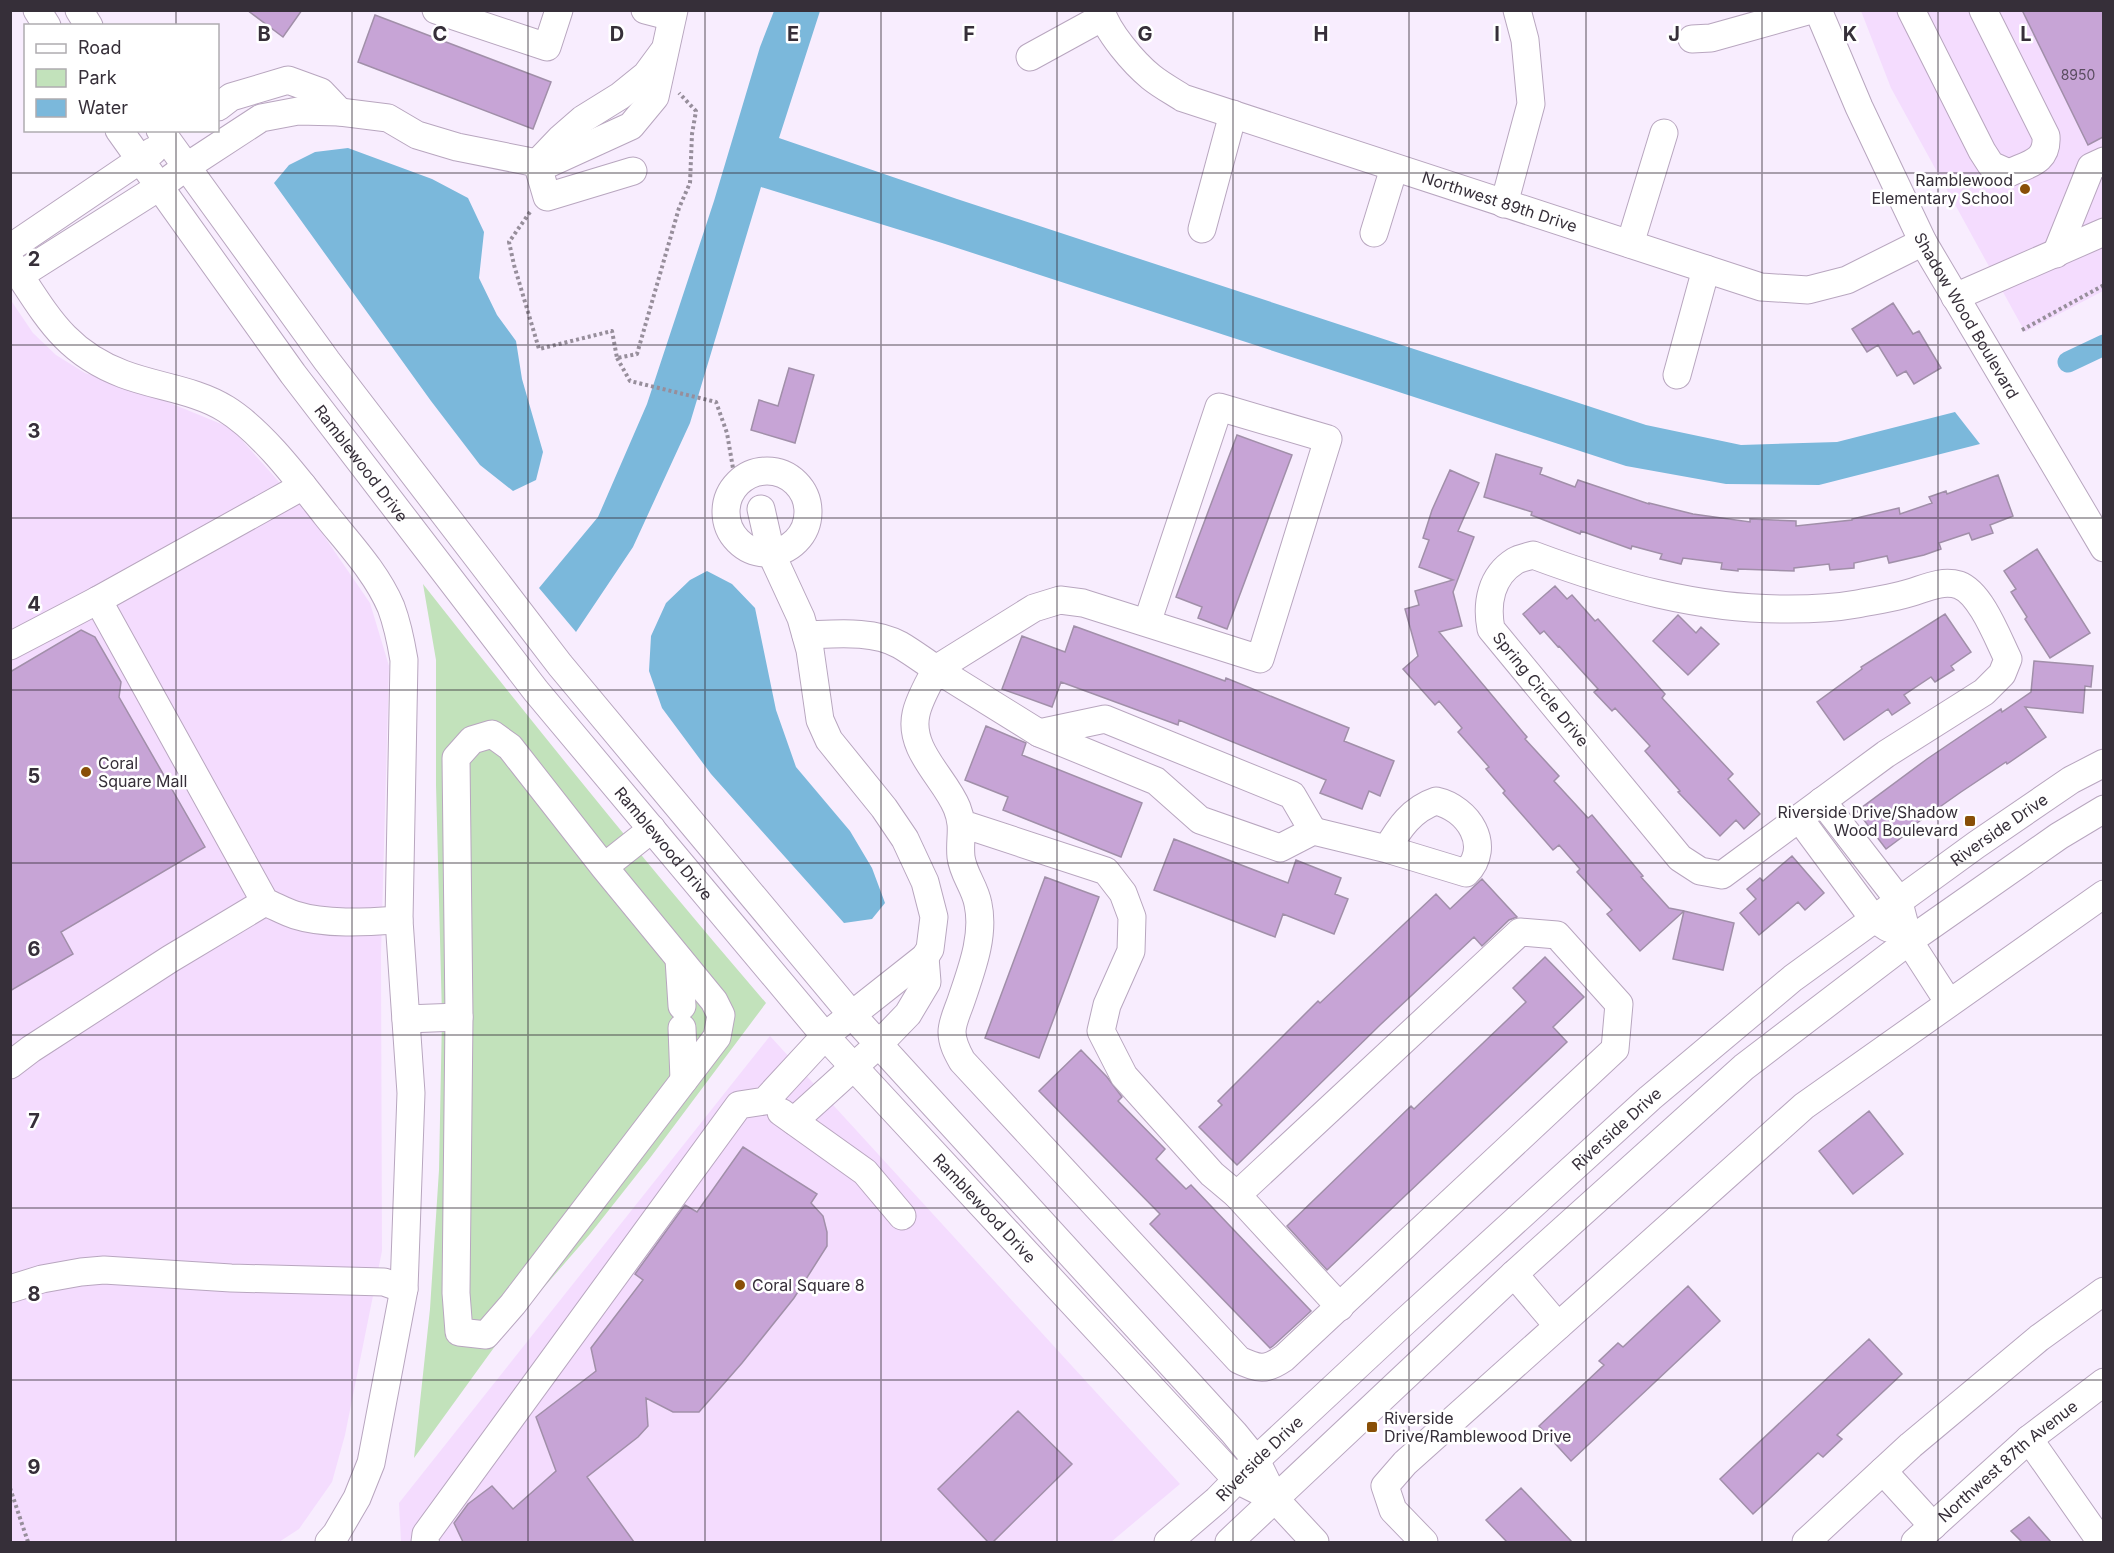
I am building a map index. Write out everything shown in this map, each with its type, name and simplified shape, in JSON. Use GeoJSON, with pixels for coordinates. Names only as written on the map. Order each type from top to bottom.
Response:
{"type":"FeatureCollection","features":[{"type":"Feature","properties":{"kind":"street"},"geometry":{"type":"LineString","coordinates":[[37,10],[46,24]]}},
{"type":"Feature","properties":{"kind":"street"},"geometry":{"type":"LineString","coordinates":[[79,10],[88,24]]}},
{"type":"Feature","properties":{"kind":"street"},"geometry":{"type":"LineString","coordinates":[[436,10],[547,47],[559,10]]}},
{"type":"Feature","properties":{"kind":"street"},"geometry":{"type":"LineString","coordinates":[[336,1540],[357,1498],[371,1462],[404,1289],[411,1093],[399,920],[404,660],[401,642],[391,608],[376,579],[303,486],[257,435],[226,409],[201,398],[122,374],[76,349],[54,327],[15,268],[159,187],[186,166],[261,118],[298,111],[340,112],[388,118],[417,135],[457,147],[544,163],[631,126],[655,97],[673,14],[645,10]]}},
{"type":"Feature","properties":{"kind":"street"},"geometry":{"type":"LineString","coordinates":[[1504,204],[1531,104],[1525,40],[1517,10]]}},
{"type":"Feature","properties":{"kind":"street"},"geometry":{"type":"LineString","coordinates":[[1692,39],[1711,38],[1811,10]]}},
{"type":"Feature","properties":{"kind":"street","name":"Shadow Wood Boulevard"},"geometry":{"type":"LineString","coordinates":[[1818,10],[1859,107],[1923,242],[2103,548]]}},
{"type":"Feature","properties":{"kind":"street"},"geometry":{"type":"LineString","coordinates":[[1911,10],[1982,151],[1991,165],[2009,172],[2038,160],[2045,147],[2046,136],[1983,10]]}},
{"type":"Feature","properties":{"kind":"street"},"geometry":{"type":"LineString","coordinates":[[1030,57],[1102,14]]}},
{"type":"Feature","properties":{"kind":"street","name":"Northwest 89th Drive"},"geometry":{"type":"LineString","coordinates":[[1102,14],[1126,51],[1151,77],[1183,98],[1761,287],[1808,290],[1847,280],[1923,242]]}},
{"type":"Feature","properties":{"kind":"street"},"geometry":{"type":"LineString","coordinates":[[633,171],[547,197],[544,163],[560,139],[583,119],[620,96],[646,75],[665,49]]}},
{"type":"Feature","properties":{"kind":"street"},"geometry":{"type":"LineString","coordinates":[[219,106],[231,98],[288,80],[321,92],[340,112]]}},
{"type":"Feature","properties":{"kind":"street"},"geometry":{"type":"LineString","coordinates":[[1202,229],[1233,114]]}},
{"type":"Feature","properties":{"kind":"street","name":"Ramblewood Drive"},"geometry":{"type":"LineString","coordinates":[[120,132],[293,374],[536,691],[825,1036],[1237,1480],[1275,1499]]}},
{"type":"Feature","properties":{"kind":"street"},"geometry":{"type":"LineString","coordinates":[[1629,244],[1664,133]]}},
{"type":"Feature","properties":{"kind":"street"},"geometry":{"type":"LineString","coordinates":[[10,248],[140,160],[170,134]]}},
{"type":"Feature","properties":{"kind":"street","name":"Ramblewood Drive"},"geometry":{"type":"LineString","coordinates":[[170,134],[186,166],[327,361],[560,665],[852,1015],[1234,1434],[1256,1460],[1275,1499],[1315,1542]]}},
{"type":"Feature","properties":{"kind":"street"},"geometry":{"type":"LineString","coordinates":[[2056,254],[2091,167],[2103,161]]}},
{"type":"Feature","properties":{"kind":"street"},"geometry":{"type":"LineString","coordinates":[[1374,233],[1394,168]]}},
{"type":"Feature","properties":{"kind":"street"},"geometry":{"type":"LineString","coordinates":[[1955,297],[2103,232]]}},
{"type":"Feature","properties":{"kind":"street"},"geometry":{"type":"LineString","coordinates":[[1677,375],[1706,269]]}},
{"type":"Feature","properties":{"kind":"street"},"geometry":{"type":"LineString","coordinates":[[1147,623],[1219,407],[1328,439],[1260,659],[1083,603],[1060,600],[1034,608],[936,669],[915,715],[917,738],[926,759],[957,807],[963,825],[961,855],[964,871],[978,903],[981,929],[971,972],[952,1030],[954,1046],[962,1061],[1239,1360],[1256,1367],[1271,1367],[1284,1358],[1616,1049],[1619,1004],[1557,935],[1520,932],[1237,1195]]}},
{"type":"Feature","properties":{"kind":"street"},"geometry":{"type":"LineString","coordinates":[[762,472],[785,475],[801,491],[806,502],[805,525],[800,535],[793,544],[771,553],[749,549],[739,542],[727,522],[728,499],[736,486],[751,474],[762,472]]}},
{"type":"Feature","properties":{"kind":"street"},"geometry":{"type":"LineString","coordinates":[[10,646],[98,600],[303,486]]}},
{"type":"Feature","properties":{"kind":"street"},"geometry":{"type":"LineString","coordinates":[[425,1542],[426,1534],[739,1105],[765,1101],[825,1036],[894,979],[925,957],[930,949],[934,916],[925,882],[905,839],[884,808],[829,740],[820,720],[806,635],[801,618],[771,553],[761,509]]}},
{"type":"Feature","properties":{"kind":"street","name":"Spring Circle Drive"},"geometry":{"type":"LineString","coordinates":[[1533,555],[1593,578],[1652,593],[1720,606],[1789,609],[1854,604],[1904,595],[1941,583],[1960,585],[1976,597],[2008,659],[2002,674],[1984,692],[1886,754],[1799,818],[1722,875],[1700,871],[1680,858],[1491,629],[1488,611],[1491,591],[1501,575],[1515,561],[1533,555]]}},
{"type":"Feature","properties":{"kind":"street"},"geometry":{"type":"LineString","coordinates":[[98,600],[265,902],[296,916],[330,921],[399,920]]}},
{"type":"Feature","properties":{"kind":"street"},"geometry":{"type":"LineString","coordinates":[[806,635],[872,636],[898,644],[1039,733],[1156,781],[1200,820],[1280,848],[1313,831],[1387,849]]}},
{"type":"Feature","properties":{"kind":"street"},"geometry":{"type":"LineString","coordinates":[[1039,733],[1105,719],[1292,795],[1313,831]]}},
{"type":"Feature","properties":{"kind":"street"},"geometry":{"type":"LineString","coordinates":[[492,734],[510,747],[604,867],[714,1001],[721,1015],[717,1037],[513,1304],[486,1335],[459,1332],[456,1293],[459,1017],[456,758],[472,740],[492,734]]}},
{"type":"Feature","properties":{"kind":"street","name":"Riverside Drive"},"geometry":{"type":"LineString","coordinates":[[1168,1542],[1650,1098],[1793,978],[1898,899],[2062,787],[2103,763]]}},
{"type":"Feature","properties":{"kind":"street"},"geometry":{"type":"LineString","coordinates":[[1822,801],[1898,899],[1909,941],[1949,1003]]}},
{"type":"Feature","properties":{"kind":"street"},"geometry":{"type":"LineString","coordinates":[[1229,1542],[1514,1275],[1744,1067],[1909,941],[2059,836],[2103,809]]}},
{"type":"Feature","properties":{"kind":"street"},"geometry":{"type":"LineString","coordinates":[[1799,818],[1873,918],[1909,941]]}},
{"type":"Feature","properties":{"kind":"street"},"geometry":{"type":"LineString","coordinates":[[963,825],[1106,871],[1123,893],[1132,917],[1131,951],[1107,1005],[1101,1031],[1124,1076],[1212,1174],[1237,1195],[1340,1306]]}},
{"type":"Feature","properties":{"kind":"street"},"geometry":{"type":"LineString","coordinates":[[604,867],[652,829]]}},
{"type":"Feature","properties":{"kind":"street"},"geometry":{"type":"LineString","coordinates":[[1424,1542],[1393,1510],[1385,1486],[1405,1463],[1804,1106],[2103,894]]}},
{"type":"Feature","properties":{"kind":"street"},"geometry":{"type":"LineString","coordinates":[[10,1065],[151,971],[265,902]]}},
{"type":"Feature","properties":{"kind":"street"},"geometry":{"type":"LineString","coordinates":[[794,1121],[854,1068],[908,1014],[927,982],[925,957]]}},
{"type":"Feature","properties":{"kind":"street"},"geometry":{"type":"LineString","coordinates":[[679,959],[684,1080]]}},
{"type":"Feature","properties":{"kind":"street"},"geometry":{"type":"LineString","coordinates":[[405,1019],[459,1017]]}},
{"type":"Feature","properties":{"kind":"street"},"geometry":{"type":"LineString","coordinates":[[765,1101],[865,1172],[902,1216]]}},
{"type":"Feature","properties":{"kind":"street"},"geometry":{"type":"LineString","coordinates":[[10,1289],[42,1279],[104,1270],[231,1278],[384,1282],[404,1289]]}},
{"type":"Feature","properties":{"kind":"street"},"geometry":{"type":"LineString","coordinates":[[1514,1275],[1558,1326]]}},
{"type":"Feature","properties":{"kind":"street"},"geometry":{"type":"LineString","coordinates":[[1806,1542],[1911,1445],[2040,1338],[2103,1293]]}},
{"type":"Feature","properties":{"kind":"street","name":"Northwest 87th Avenue"},"geometry":{"type":"LineString","coordinates":[[1924,1534],[2029,1439],[2103,1382]]}},
{"type":"Feature","properties":{"kind":"street"},"geometry":{"type":"LineString","coordinates":[[2029,1439],[2101,1542]]}},
{"type":"Feature","properties":{"kind":"street"},"geometry":{"type":"LineString","coordinates":[[1883,1471],[1924,1534]]}},
{"type":"Feature","properties":{"kind":"path"},"geometry":{"type":"LineString","coordinates":[[617,358],[638,354],[679,208],[690,183],[692,135],[696,111],[672,86]]}},
{"type":"Feature","properties":{"kind":"path"},"geometry":{"type":"LineString","coordinates":[[531,211],[509,242],[539,349],[612,332],[617,358],[630,381],[716,402],[727,433],[736,486]]}},
{"type":"Feature","properties":{"kind":"path"},"geometry":{"type":"LineString","coordinates":[[2022,330],[2103,285]]}},
{"type":"Feature","properties":{"kind":"path"},"geometry":{"type":"LineString","coordinates":[[10,1488],[28,1542]]}},
{"type":"Feature","properties":{"kind":"shaded area","name":"Ramblewood Elementary School"},"geometry":{"type":"Polygon","coordinates":[[[1861,11],[2103,11],[2103,291],[2025,332],[1891,88],[1861,11]]]}},
{"type":"Feature","properties":{"kind":"shaded area"},"geometry":{"type":"Polygon","coordinates":[[[10,299],[33,333],[56,355],[85,373],[153,396],[231,428],[313,520],[370,603],[389,666],[381,954],[382,1251],[345,1435],[332,1482],[299,1529],[279,1542],[11,1542],[10,299]]]}},
{"type":"Feature","properties":{"kind":"shaded area"},"geometry":{"type":"Polygon","coordinates":[[[770,1036],[1180,1484],[1111,1542],[401,1542],[399,1503],[770,1036]]]}},
{"type":"Feature","properties":{"kind":"green space"},"geometry":{"type":"Polygon","coordinates":[[[423,584],[592,795],[766,1003],[590,1234],[506,1331],[414,1458],[430,1309],[439,1170],[442,1016],[436,785],[436,660],[423,584]]]}},
{"type":"Feature","properties":{"kind":"water"},"geometry":{"type":"Polygon","coordinates":[[[774,11],[820,11],[779,138],[957,199],[1646,425],[1741,445],[1837,442],[1955,412],[1980,444],[1819,485],[1726,484],[1626,466],[942,243],[761,187],[690,423],[633,547],[576,632],[539,588],[598,517],[647,404],[714,201],[760,47],[774,11]]]}},
{"type":"Feature","properties":{"kind":"water"},"geometry":{"type":"Polygon","coordinates":[[[348,148],[432,179],[468,198],[484,232],[479,278],[497,315],[516,341],[522,379],[543,452],[536,480],[513,491],[480,465],[431,401],[274,183],[289,165],[315,152],[348,148]]]}},
{"type":"Feature","properties":{"kind":"water"},"geometry":{"type":"Polygon","coordinates":[[[707,571],[732,584],[755,608],[776,710],[796,767],[850,831],[872,868],[885,903],[872,919],[844,923],[711,774],[662,708],[649,671],[651,636],[666,603],[690,580],[707,571]]]}},
{"type":"Feature","properties":{"kind":"building"},"geometry":{"type":"Polygon","coordinates":[[[247,10],[302,10],[283,37],[247,10]]]}},
{"type":"Feature","properties":{"kind":"building"},"geometry":{"type":"Polygon","coordinates":[[[2022,10],[2103,10],[2103,137],[2088,145],[2022,10]]]}},
{"type":"Feature","properties":{"kind":"building"},"geometry":{"type":"Polygon","coordinates":[[[375,15],[551,82],[533,129],[358,62],[375,15]]]}},
{"type":"Feature","properties":{"kind":"building"},"geometry":{"type":"Polygon","coordinates":[[[1893,303],[1913,334],[1919,331],[1941,368],[1914,384],[1906,371],[1897,376],[1878,345],[1867,352],[1852,329],[1893,303]]]}},
{"type":"Feature","properties":{"kind":"building"},"geometry":{"type":"Polygon","coordinates":[[[789,368],[814,375],[795,443],[751,430],[759,400],[778,406],[789,368]]]}},
{"type":"Feature","properties":{"kind":"building"},"geometry":{"type":"Polygon","coordinates":[[[1237,435],[1292,455],[1227,629],[1198,618],[1202,607],[1176,597],[1237,435]]]}},
{"type":"Feature","properties":{"kind":"building"},"geometry":{"type":"Polygon","coordinates":[[[1496,454],[1542,468],[1540,474],[1575,487],[1578,480],[1649,504],[1693,514],[1750,522],[1750,519],[1796,521],[1796,526],[1852,520],[1899,508],[1900,514],[1932,503],[1929,497],[1946,491],[1947,494],[1998,475],[2013,516],[1990,525],[1993,533],[1972,540],[1969,533],[1939,543],[1941,549],[1889,563],[1887,556],[1854,563],[1854,568],[1830,570],[1829,564],[1794,568],[1794,571],[1721,569],[1722,563],[1683,558],[1681,564],[1660,559],[1662,554],[1632,546],[1631,549],[1581,531],[1580,534],[1531,515],[1532,512],[1484,497],[1496,454]]]}},
{"type":"Feature","properties":{"kind":"building"},"geometry":{"type":"Polygon","coordinates":[[[1450,470],[1479,483],[1458,531],[1474,537],[1453,592],[1462,626],[1439,632],[1527,737],[1525,739],[1559,776],[1554,781],[1588,818],[1592,815],[1669,908],[1684,911],[1640,951],[1607,914],[1612,910],[1577,872],[1580,869],[1559,845],[1553,850],[1503,793],[1505,791],[1486,769],[1489,767],[1458,732],[1462,728],[1439,701],[1435,705],[1403,669],[1418,656],[1405,609],[1419,605],[1415,591],[1453,580],[1419,567],[1429,540],[1423,538],[1432,510],[1450,470]]]}},
{"type":"Feature","properties":{"kind":"building"},"geometry":{"type":"Polygon","coordinates":[[[2037,549],[2090,633],[2050,658],[2025,619],[2027,617],[2011,592],[2016,589],[2004,571],[2037,549]]]}},
{"type":"Feature","properties":{"kind":"building"},"geometry":{"type":"Polygon","coordinates":[[[1555,586],[1567,599],[1572,595],[1595,621],[1598,619],[1665,694],[1662,698],[1733,774],[1728,779],[1760,814],[1744,829],[1736,820],[1720,836],[1678,792],[1680,791],[1645,751],[1650,746],[1615,708],[1612,711],[1594,692],[1598,689],[1559,646],[1544,631],[1540,634],[1523,614],[1555,586]]]}},
{"type":"Feature","properties":{"kind":"building"},"geometry":{"type":"Polygon","coordinates":[[[1945,614],[1971,652],[1951,666],[1954,670],[1935,682],[1931,677],[1904,695],[1910,703],[1892,715],[1888,709],[1844,740],[1817,702],[1862,669],[1861,667],[1945,614]]]}},
{"type":"Feature","properties":{"kind":"building"},"geometry":{"type":"Polygon","coordinates":[[[1678,615],[1696,633],[1701,627],[1719,644],[1688,675],[1653,641],[1678,615]]]}},
{"type":"Feature","properties":{"kind":"building"},"geometry":{"type":"Polygon","coordinates":[[[1074,626],[1225,681],[1226,678],[1349,728],[1344,741],[1394,761],[1380,796],[1369,791],[1362,809],[1320,793],[1326,780],[1179,720],[1178,725],[1061,682],[1052,707],[1002,689],[1022,636],[1065,652],[1074,626]]]}},
{"type":"Feature","properties":{"kind":"building","name":"Coral Square Mall"},"geometry":{"type":"Polygon","coordinates":[[[81,630],[95,637],[121,682],[119,697],[205,847],[61,932],[73,954],[10,991],[10,672],[81,630]]]}},
{"type":"Feature","properties":{"kind":"building"},"geometry":{"type":"Polygon","coordinates":[[[2034,661],[2093,666],[2091,687],[2085,686],[2083,713],[2025,707],[2046,737],[1961,792],[1907,830],[1909,832],[1886,849],[1857,811],[1927,759],[2001,709],[2002,712],[2031,692],[2034,661]]]}},
{"type":"Feature","properties":{"kind":"building"},"geometry":{"type":"Polygon","coordinates":[[[986,726],[1026,743],[1022,755],[1142,803],[1121,857],[1003,810],[1008,797],[965,780],[986,726]]]}},
{"type":"Feature","properties":{"kind":"building"},"geometry":{"type":"Polygon","coordinates":[[[1174,839],[1288,883],[1296,860],[1341,878],[1335,894],[1348,899],[1334,934],[1283,914],[1275,937],[1154,890],[1174,839]]]}},
{"type":"Feature","properties":{"kind":"building"},"geometry":{"type":"Polygon","coordinates":[[[1792,856],[1824,893],[1805,910],[1798,902],[1759,935],[1740,913],[1756,899],[1747,889],[1760,878],[1763,881],[1792,856]]]}},
{"type":"Feature","properties":{"kind":"building"},"geometry":{"type":"Polygon","coordinates":[[[1045,877],[1099,897],[1039,1058],[985,1038],[1045,877]]]}},
{"type":"Feature","properties":{"kind":"building"},"geometry":{"type":"Polygon","coordinates":[[[1482,879],[1517,917],[1509,920],[1482,946],[1474,937],[1237,1165],[1199,1127],[1222,1105],[1218,1101],[1318,1001],[1320,1003],[1436,894],[1450,909],[1482,879]]]}},
{"type":"Feature","properties":{"kind":"building"},"geometry":{"type":"Polygon","coordinates":[[[1684,911],[1734,923],[1723,970],[1673,959],[1684,911]]]}},
{"type":"Feature","properties":{"kind":"building"},"geometry":{"type":"Polygon","coordinates":[[[1545,957],[1584,997],[1553,1027],[1567,1042],[1327,1270],[1287,1226],[1411,1106],[1414,1109],[1526,1002],[1513,988],[1545,957]]]}},
{"type":"Feature","properties":{"kind":"building"},"geometry":{"type":"Polygon","coordinates":[[[1081,1050],[1107,1077],[1122,1097],[1118,1101],[1165,1149],[1156,1159],[1186,1189],[1191,1185],[1311,1311],[1270,1348],[1150,1224],[1160,1214],[1039,1091],[1081,1050]]]}},
{"type":"Feature","properties":{"kind":"building"},"geometry":{"type":"Polygon","coordinates":[[[1869,1111],[1903,1154],[1853,1194],[1819,1151],[1869,1111]]]}},
{"type":"Feature","properties":{"kind":"building"},"geometry":{"type":"Polygon","coordinates":[[[743,1147],[817,1194],[811,1203],[823,1216],[827,1232],[827,1246],[794,1298],[699,1412],[673,1412],[646,1398],[648,1426],[638,1437],[587,1477],[634,1542],[463,1542],[454,1523],[468,1504],[492,1486],[513,1509],[556,1471],[536,1417],[596,1371],[591,1348],[643,1280],[635,1274],[685,1205],[697,1212],[743,1147]]]}},
{"type":"Feature","properties":{"kind":"building"},"geometry":{"type":"Polygon","coordinates":[[[1688,1286],[1720,1321],[1571,1461],[1539,1426],[1604,1365],[1599,1361],[1618,1343],[1623,1347],[1688,1286]]]}},
{"type":"Feature","properties":{"kind":"building"},"geometry":{"type":"Polygon","coordinates":[[[1869,1339],[1902,1374],[1837,1435],[1842,1439],[1823,1457],[1818,1453],[1753,1514],[1720,1479],[1869,1339]]]}},
{"type":"Feature","properties":{"kind":"building"},"geometry":{"type":"Polygon","coordinates":[[[1018,1411],[1072,1464],[993,1542],[988,1542],[938,1489],[1018,1411]]]}},
{"type":"Feature","properties":{"kind":"building"},"geometry":{"type":"Polygon","coordinates":[[[1521,1488],[1572,1542],[1507,1542],[1486,1520],[1521,1488]]]}},
{"type":"Feature","properties":{"kind":"building"},"geometry":{"type":"Polygon","coordinates":[[[2029,1517],[2051,1542],[2022,1542],[2011,1531],[2029,1517]]]}},
{"type":"Feature","properties":{"kind":"waterway"},"geometry":{"type":"LineString","coordinates":[[2068,362],[2104,345]]}},
{"type":"Feature","properties":{"kind":"place","name":"Ramblewood Elementary School"},"geometry":{"type":"Point","coordinates":[2025,189]}},
{"type":"Feature","properties":{"kind":"place","name":"Coral Square Mall"},"geometry":{"type":"Point","coordinates":[86,772]}},
{"type":"Feature","properties":{"kind":"place","name":"Riverside Drive/Shadow Wood Boulevard"},"geometry":{"type":"Point","coordinates":[1970,821]}},
{"type":"Feature","properties":{"kind":"place","name":"Coral Square 8"},"geometry":{"type":"Point","coordinates":[740,1285]}},
{"type":"Feature","properties":{"kind":"place","name":"Riverside Drive/Ramblewood Drive"},"geometry":{"type":"Point","coordinates":[1372,1427]}}]}
